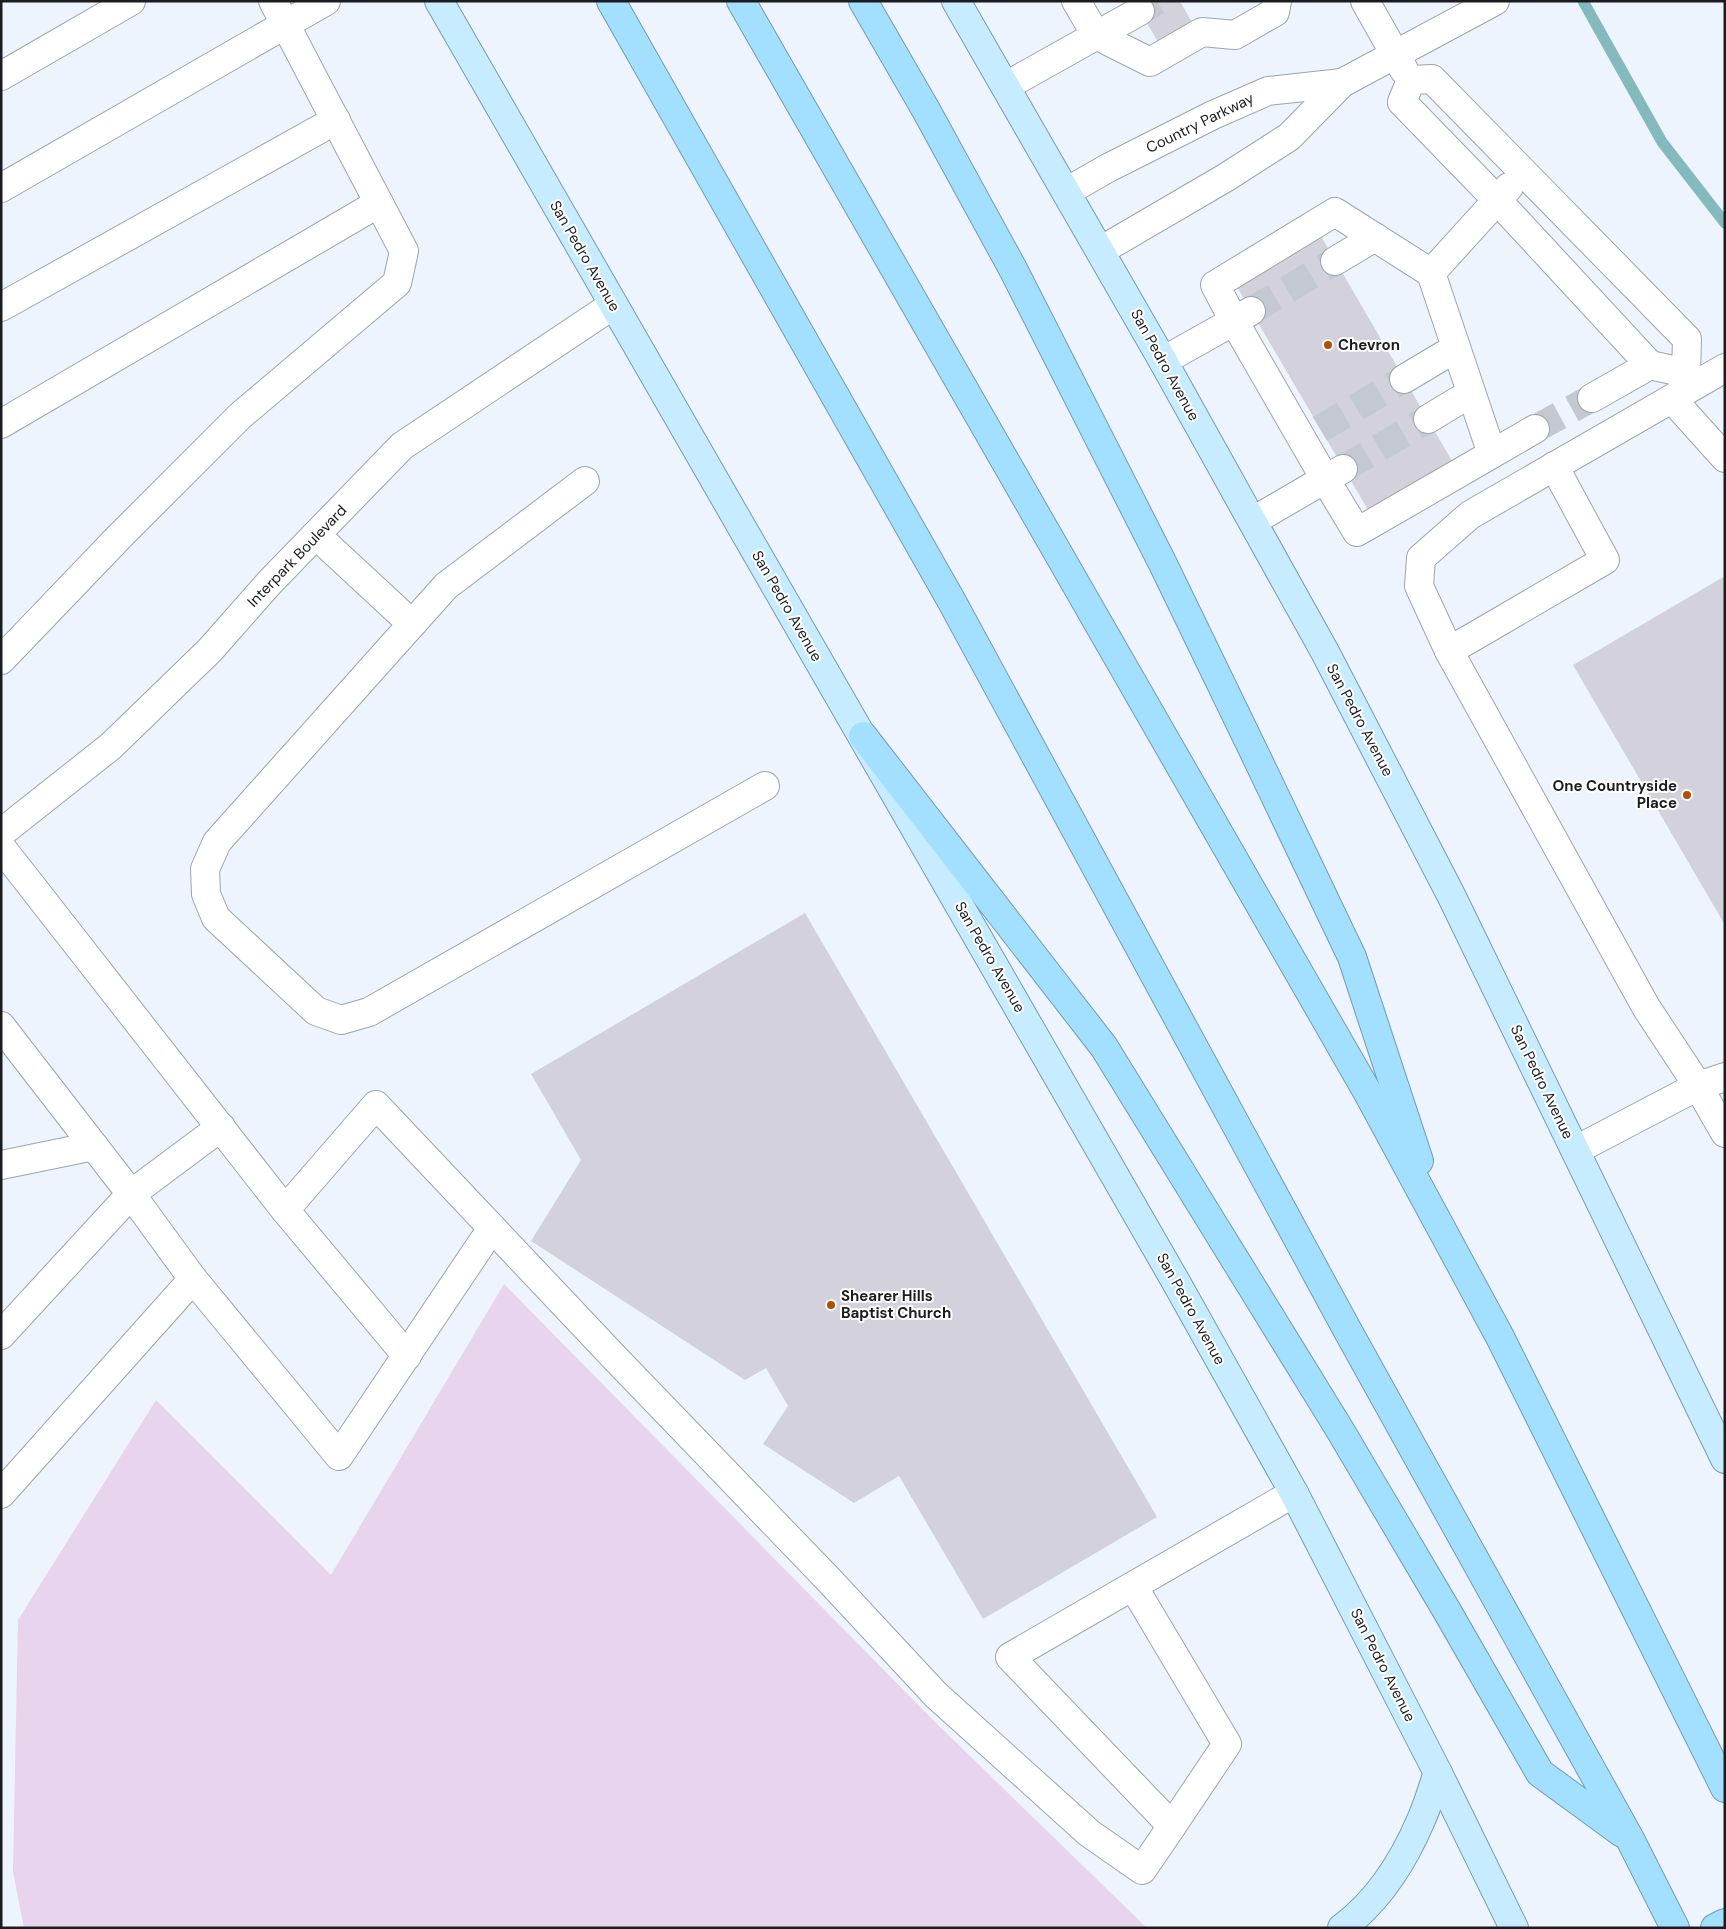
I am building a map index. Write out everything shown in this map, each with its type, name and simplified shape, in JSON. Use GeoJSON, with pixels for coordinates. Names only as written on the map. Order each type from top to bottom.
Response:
{"type":"FeatureCollection","features":[{"type":"Feature","properties":{"kind":"highway"},"geometry":{"type":"LineString","coordinates":[[611,1],[951,600],[1349,1333],[1630,1839],[1675,1928]]}},
{"type":"Feature","properties":{"kind":"highway"},"geometry":{"type":"LineString","coordinates":[[741,1],[1368,1092],[1441,1226],[1560,1455],[1725,1788]]}},
{"type":"Feature","properties":{"kind":"highway"},"geometry":{"type":"LineString","coordinates":[[863,1],[963,177],[1026,294],[1162,562],[1352,957],[1441,1226]]}},
{"type":"Feature","properties":{"kind":"highway"},"geometry":{"type":"LineString","coordinates":[[862,736],[1104,1047],[1346,1439],[1540,1773],[1630,1839]]}},
{"type":"Feature","properties":{"kind":"highway"},"geometry":{"type":"LineString","coordinates":[[1715,1928],[1725,1923]]}},
{"type":"Feature","properties":{"kind":"main road","name":"San Pedro Avenue"},"geometry":{"type":"LineString","coordinates":[[439,1],[1171,1273],[1294,1493],[1438,1773],[1514,1928]]}},
{"type":"Feature","properties":{"kind":"main road","name":"San Pedro Avenue"},"geometry":{"type":"LineString","coordinates":[[956,1],[1163,362],[1325,652],[1420,834],[1576,1150],[1725,1459]]}},
{"type":"Feature","properties":{"kind":"main road"},"geometry":{"type":"LineString","coordinates":[[1342,1928],[1385,1885],[1422,1819],[1438,1773]]}},
{"type":"Feature","properties":{"kind":"street"},"geometry":{"type":"LineString","coordinates":[[1,76],[131,1]]}},
{"type":"Feature","properties":{"kind":"street"},"geometry":{"type":"LineString","coordinates":[[1,188],[280,13],[326,1]]}},
{"type":"Feature","properties":{"kind":"street"},"geometry":{"type":"LineString","coordinates":[[1076,1],[1096,35],[1150,62],[1202,32],[1235,35],[1275,12],[1277,1]]}},
{"type":"Feature","properties":{"kind":"street"},"geometry":{"type":"LineString","coordinates":[[1365,1],[1394,55],[1411,80]]}},
{"type":"Feature","properties":{"kind":"street","name":"Country Parkway"},"geometry":{"type":"LineString","coordinates":[[1100,251],[1225,178],[1289,137],[1342,83],[1495,1]]}},
{"type":"Feature","properties":{"kind":"street"},"geometry":{"type":"LineString","coordinates":[[1006,86],[1140,11]]}},
{"type":"Feature","properties":{"kind":"street"},"geometry":{"type":"LineString","coordinates":[[1,660],[119,537],[240,416],[397,283],[404,251],[280,13]]}},
{"type":"Feature","properties":{"kind":"street"},"geometry":{"type":"LineString","coordinates":[[1411,80],[1432,79],[1687,339],[1692,378]]}},
{"type":"Feature","properties":{"kind":"street"},"geometry":{"type":"LineString","coordinates":[[1411,80],[1402,102],[1497,200],[1650,366],[1692,378]]}},
{"type":"Feature","properties":{"kind":"street","name":"Country Parkway"},"geometry":{"type":"LineString","coordinates":[[1066,192],[1108,168],[1213,115],[1268,91],[1342,83]]}},
{"type":"Feature","properties":{"kind":"street"},"geometry":{"type":"LineString","coordinates":[[1,307],[336,120]]}},
{"type":"Feature","properties":{"kind":"street"},"geometry":{"type":"LineString","coordinates":[[1431,273],[1523,172]]}},
{"type":"Feature","properties":{"kind":"street"},"geometry":{"type":"LineString","coordinates":[[1,424],[379,203]]}},
{"type":"Feature","properties":{"kind":"street"},"geometry":{"type":"LineString","coordinates":[[1492,454],[1431,273],[1335,212],[1215,285],[1243,316],[1334,474],[1357,532],[1535,430]]}},
{"type":"Feature","properties":{"kind":"street"},"geometry":{"type":"LineString","coordinates":[[1335,261],[1374,237]]}},
{"type":"Feature","properties":{"kind":"street","name":"Interpark Boulevard"},"geometry":{"type":"LineString","coordinates":[[1,832],[111,746],[210,650],[270,582],[402,446],[613,305]]}},
{"type":"Feature","properties":{"kind":"street"},"geometry":{"type":"LineString","coordinates":[[1163,362],[1243,316]]}},
{"type":"Feature","properties":{"kind":"street"},"geometry":{"type":"LineString","coordinates":[[1404,379],[1456,348]]}},
{"type":"Feature","properties":{"kind":"street"},"geometry":{"type":"LineString","coordinates":[[1592,398],[1650,366]]}},
{"type":"Feature","properties":{"kind":"street"},"geometry":{"type":"LineString","coordinates":[[1725,368],[1692,378],[1672,399],[1470,515],[1421,558],[1419,586],[1449,652],[1646,1007],[1698,1086],[1725,1133]]}},
{"type":"Feature","properties":{"kind":"street"},"geometry":{"type":"LineString","coordinates":[[1428,419],[1472,393]]}},
{"type":"Feature","properties":{"kind":"street"},"geometry":{"type":"LineString","coordinates":[[1672,399],[1725,458]]}},
{"type":"Feature","properties":{"kind":"street"},"geometry":{"type":"LineString","coordinates":[[1449,652],[1605,560],[1554,466]]}},
{"type":"Feature","properties":{"kind":"street"},"geometry":{"type":"LineString","coordinates":[[1253,521],[1334,474]]}},
{"type":"Feature","properties":{"kind":"street"},"geometry":{"type":"LineString","coordinates":[[585,481],[446,586],[217,842],[204,869],[206,894],[216,918],[316,1011],[341,1020],[369,1012],[765,786]]}},
{"type":"Feature","properties":{"kind":"street"},"geometry":{"type":"LineString","coordinates":[[316,535],[412,624]]}},
{"type":"Feature","properties":{"kind":"street"},"geometry":{"type":"LineString","coordinates":[[1,847],[285,1210],[408,1356]]}},
{"type":"Feature","properties":{"kind":"street"},"geometry":{"type":"LineString","coordinates":[[1,1026],[131,1194],[193,1279],[339,1456],[408,1356],[492,1228]]}},
{"type":"Feature","properties":{"kind":"street"},"geometry":{"type":"LineString","coordinates":[[1576,1150],[1698,1086],[1725,1078]]}},
{"type":"Feature","properties":{"kind":"street"},"geometry":{"type":"LineString","coordinates":[[285,1210],[376,1105],[829,1580],[936,1695],[1089,1832],[1142,1870],[1227,1744],[1134,1586]]}},
{"type":"Feature","properties":{"kind":"street"},"geometry":{"type":"LineString","coordinates":[[1,1335],[131,1194],[220,1127]]}},
{"type":"Feature","properties":{"kind":"street"},"geometry":{"type":"LineString","coordinates":[[1,1165],[94,1146]]}},
{"type":"Feature","properties":{"kind":"street"},"geometry":{"type":"LineString","coordinates":[[1,1494],[193,1279]]}},
{"type":"Feature","properties":{"kind":"street"},"geometry":{"type":"LineString","coordinates":[[1172,1826],[1010,1657],[1294,1493]]}},
{"type":"Feature","properties":{"kind":"shaded area"},"geometry":{"type":"Polygon","coordinates":[[[504,1284],[937,1724],[1147,1928],[24,1928],[13,1872],[18,1620],[156,1400],[331,1575],[504,1284]]]}},
{"type":"Feature","properties":{"kind":"building"},"geometry":{"type":"Polygon","coordinates":[[[1134,1],[1180,1],[1194,26],[1161,47],[1134,1]]]}},
{"type":"Feature","properties":{"kind":"building","name":"Chevron"},"geometry":{"type":"Polygon","coordinates":[[[1318,231],[1455,466],[1371,515],[1234,282],[1318,231]]]}},
{"type":"Feature","properties":{"kind":"building","name":"One Countryside Place"},"geometry":{"type":"Polygon","coordinates":[[[1725,576],[1725,925],[1573,665],[1725,576]]]}},
{"type":"Feature","properties":{"kind":"building","name":"Shearer Hills Baptist Church"},"geometry":{"type":"Polygon","coordinates":[[[805,913],[1157,1517],[983,1619],[899,1476],[854,1503],[763,1444],[788,1406],[766,1368],[745,1380],[531,1241],[581,1160],[531,1074],[805,913]]]}},
{"type":"Feature","properties":{"kind":"waterway"},"geometry":{"type":"LineString","coordinates":[[1583,1],[1662,142],[1725,223]]}},
{"type":"Feature","properties":{"kind":"tunnel"},"geometry":{"type":"LineString","coordinates":[[1140,11],[1157,1]]}},
{"type":"Feature","properties":{"kind":"tunnel"},"geometry":{"type":"LineString","coordinates":[[1251,311],[1335,261]]}},
{"type":"Feature","properties":{"kind":"tunnel"},"geometry":{"type":"LineString","coordinates":[[1320,429],[1404,379]]}},
{"type":"Feature","properties":{"kind":"tunnel"},"geometry":{"type":"LineString","coordinates":[[1535,429],[1592,398]]}},
{"type":"Feature","properties":{"kind":"tunnel"},"geometry":{"type":"LineString","coordinates":[[1343,469],[1428,419]]}},
{"type":"Feature","properties":{"kind":"place","name":"Chevron"},"geometry":{"type":"Point","coordinates":[1328,345]}},
{"type":"Feature","properties":{"kind":"place","name":"One Countryside Place"},"geometry":{"type":"Point","coordinates":[1687,795]}},
{"type":"Feature","properties":{"kind":"place","name":"Shearer Hills Baptist Church"},"geometry":{"type":"Point","coordinates":[831,1305]}}]}
